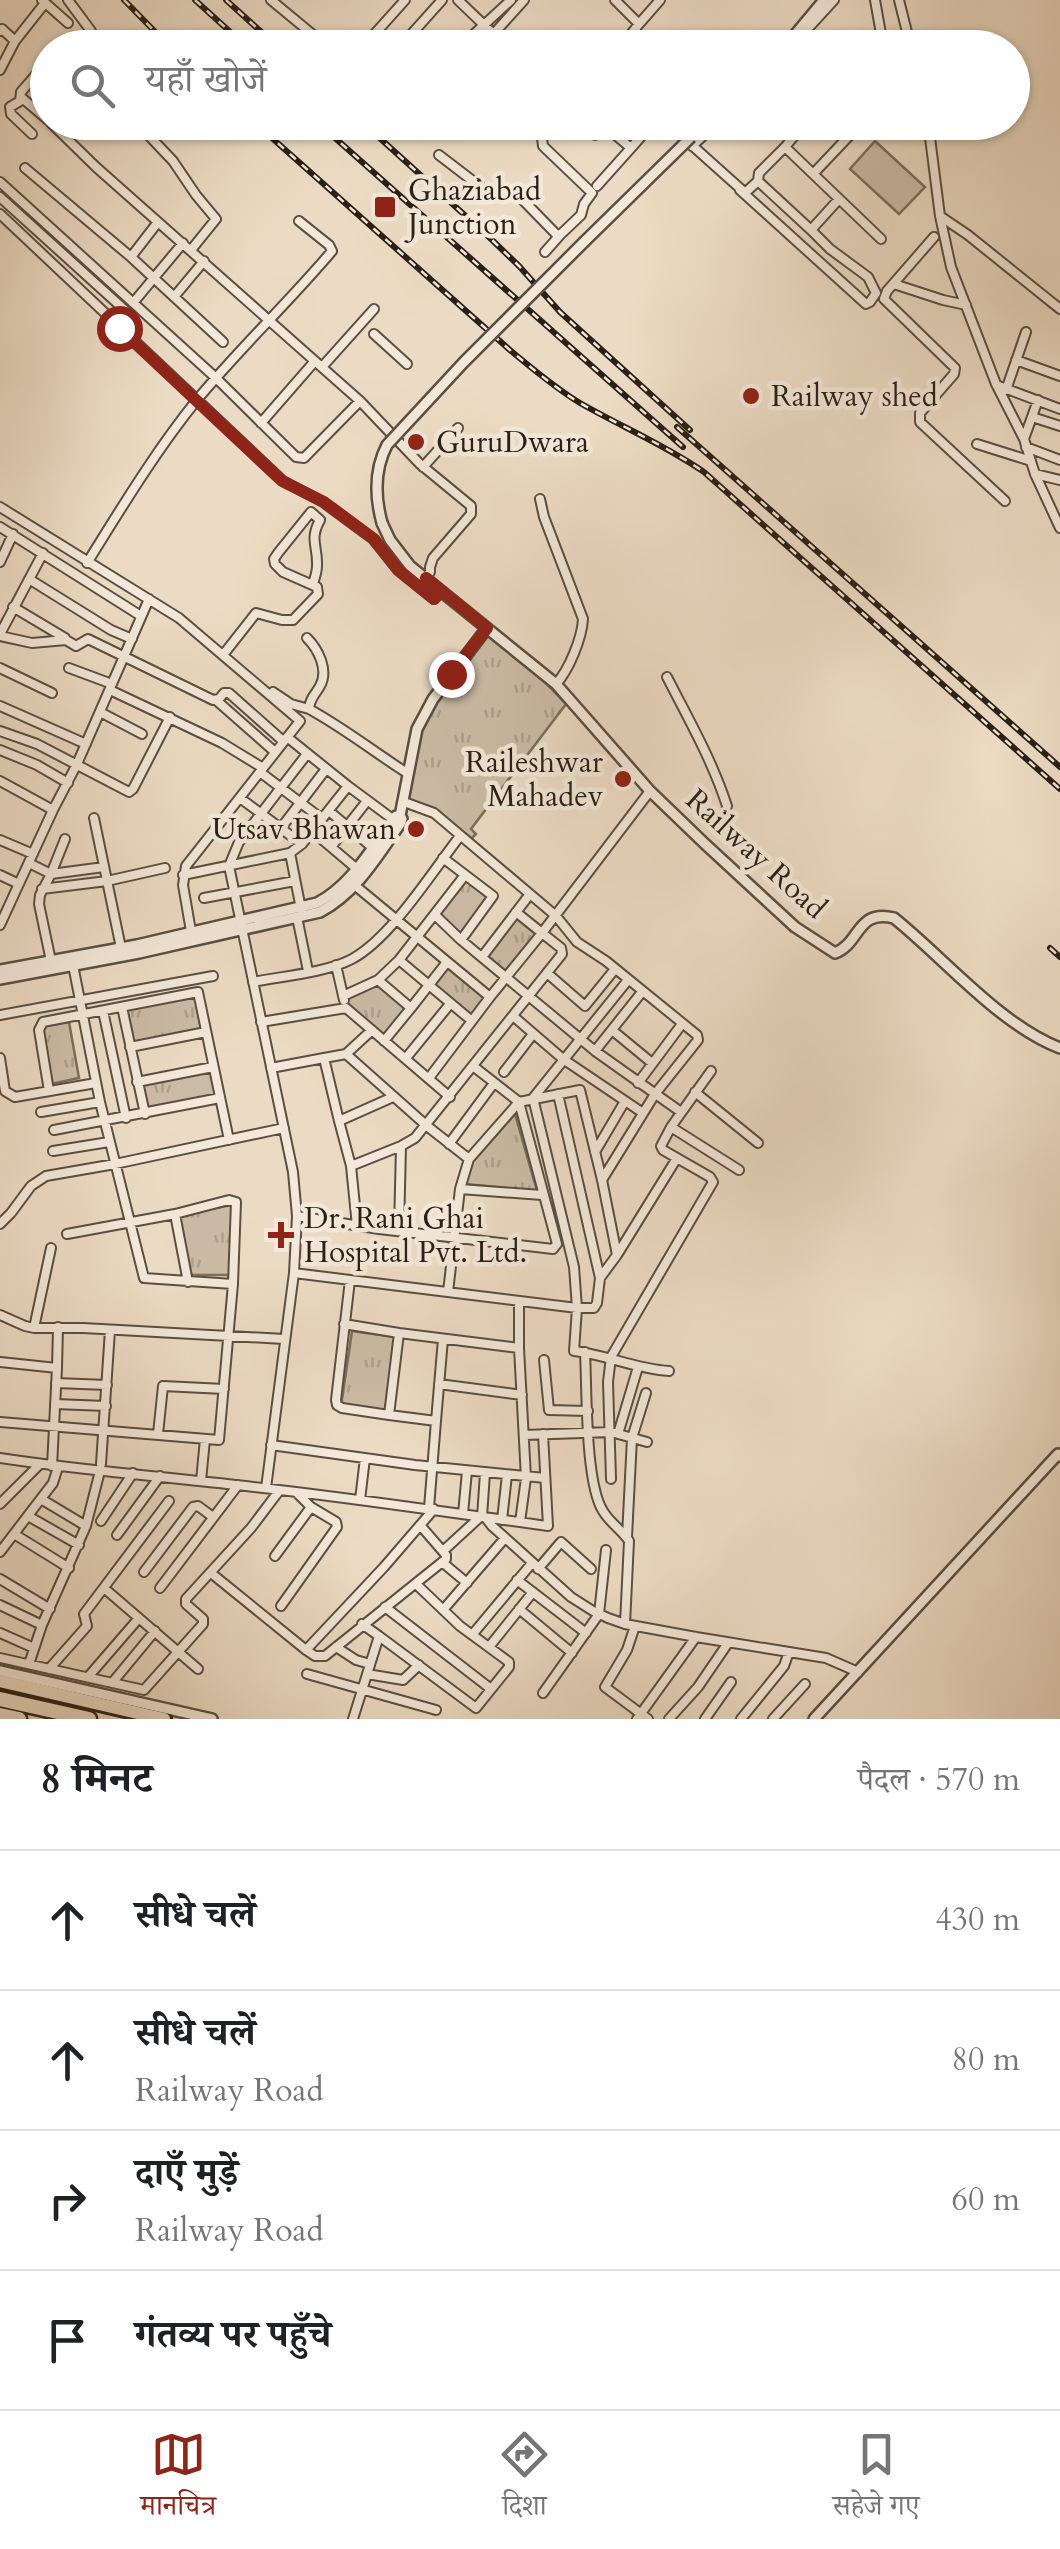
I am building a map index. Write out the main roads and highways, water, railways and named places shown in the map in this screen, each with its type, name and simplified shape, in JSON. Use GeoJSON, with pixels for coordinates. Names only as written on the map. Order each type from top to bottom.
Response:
{"type":"FeatureCollection","features":[{"type":"Feature","properties":{"kind":"highway"},"geometry":{"type":"LineString","coordinates":[[0,1681],[164,1719]]}},
{"type":"Feature","properties":{"kind":"highway"},"geometry":{"type":"LineString","coordinates":[[0,1699],[88,1719]]}},
{"type":"Feature","properties":{"kind":"highway"},"geometry":{"type":"LineString","coordinates":[[0,1715],[19,1719]]}},
{"type":"Feature","properties":{"kind":"railway"},"geometry":{"type":"LineString","coordinates":[[124,0],[153,30]]}},
{"type":"Feature","properties":{"kind":"railway"},"geometry":{"type":"LineString","coordinates":[[195,0],[228,30]]}},
{"type":"Feature","properties":{"kind":"railway"},"geometry":{"type":"LineString","coordinates":[[226,0],[259,30]]}},
{"type":"Feature","properties":{"kind":"railway"},"geometry":{"type":"LineString","coordinates":[[274,140],[544,378],[580,403],[704,472],[1060,789]]}},
{"type":"Feature","properties":{"kind":"railway"},"geometry":{"type":"LineString","coordinates":[[337,140],[683,447]]}},
{"type":"Feature","properties":{"kind":"railway"},"geometry":{"type":"LineString","coordinates":[[382,140],[519,266],[560,312],[690,430]]}},
{"type":"Feature","properties":{"kind":"railway"},"geometry":{"type":"LineString","coordinates":[[677,427],[1060,767]]}},
{"type":"Feature","properties":{"kind":"railway"},"geometry":{"type":"LineString","coordinates":[[1050,948],[1060,957]]}},
{"type":"Feature","properties":{"kind":"place","name":"Ghaziabad Junction"},"geometry":{"type":"Point","coordinates":[385,207]}},
{"type":"Feature","properties":{"kind":"place","name":"Railway shed"},"geometry":{"type":"Point","coordinates":[751,396]}},
{"type":"Feature","properties":{"kind":"place","name":"GuruDwara"},"geometry":{"type":"Point","coordinates":[416,442]}},
{"type":"Feature","properties":{"kind":"place","name":"Raileshwar Mahadev"},"geometry":{"type":"Point","coordinates":[623,779]}},
{"type":"Feature","properties":{"kind":"place","name":"Utsav Bhawan"},"geometry":{"type":"Point","coordinates":[416,829]}},
{"type":"Feature","properties":{"kind":"place","name":"Dr. Rani Ghai Hospital Pvt. Ltd."},"geometry":{"type":"Point","coordinates":[281,1235]}}]}
